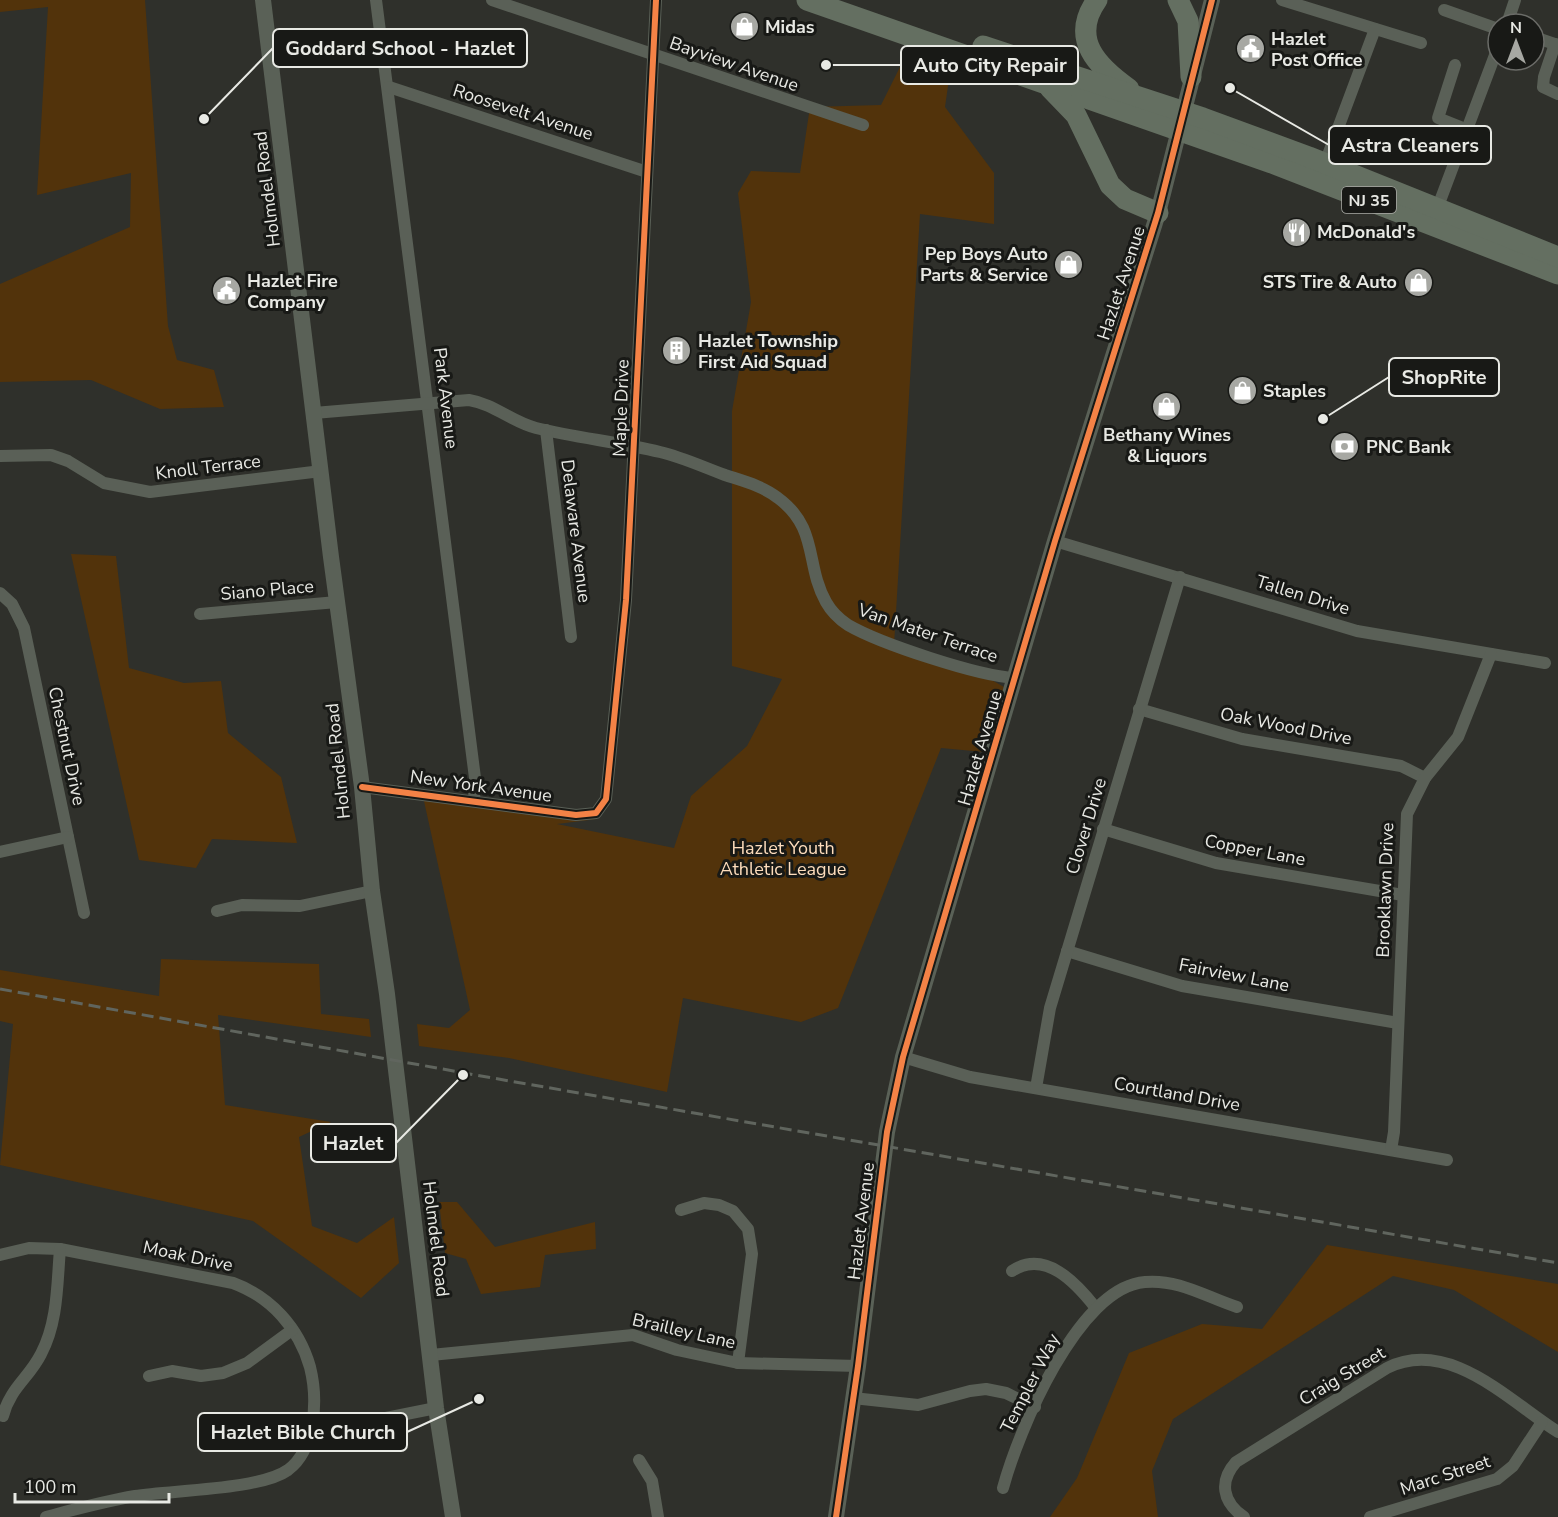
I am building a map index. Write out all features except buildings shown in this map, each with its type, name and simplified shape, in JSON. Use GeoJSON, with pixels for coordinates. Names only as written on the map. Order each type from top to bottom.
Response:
{"type":"FeatureCollection","features":[{"type":"Feature","properties":{"kind":"highway","name":"NJ 35"},"geometry":{"type":"LineString","coordinates":[[807,0],[1047,85],[1180,120],[1325,163],[1558,257]]}},
{"type":"Feature","properties":{"kind":"highway","name":"NJ 35"},"geometry":{"type":"LineString","coordinates":[[846,0],[1113,91],[1139,97],[1180,120],[1558,274]]}},
{"type":"Feature","properties":{"kind":"highway"},"geometry":{"type":"LineString","coordinates":[[1098,0],[1087,23],[1087,41],[1092,55],[1104,70],[1139,97]]}},
{"type":"Feature","properties":{"kind":"highway"},"geometry":{"type":"LineString","coordinates":[[1178,0],[1188,21],[1191,77]]}},
{"type":"Feature","properties":{"kind":"highway"},"geometry":{"type":"LineString","coordinates":[[1047,85],[1076,115],[1110,185],[1125,199],[1158,213]]}},
{"type":"Feature","properties":{"kind":"street","name":"Holmdel Road"},"geometry":{"type":"LineString","coordinates":[[263,0],[362,787],[372,891],[436,1408],[453,1517]]}},
{"type":"Feature","properties":{"kind":"street","name":"Park Avenue"},"geometry":{"type":"LineString","coordinates":[[376,0],[475,778],[474,801]]}},
{"type":"Feature","properties":{"kind":"street","name":"Bayview Avenue"},"geometry":{"type":"LineString","coordinates":[[492,0],[863,125]]}},
{"type":"Feature","properties":{"kind":"street","name":"Maple Drive"},"geometry":{"type":"LineString","coordinates":[[596,813],[606,799],[608,787],[626,600],[656,0]]}},
{"type":"Feature","properties":{"kind":"street","name":"Hazlet Avenue"},"geometry":{"type":"LineString","coordinates":[[836,1517],[858,1366],[887,1132],[903,1057],[1056,541],[1158,213],[1212,0]]}},
{"type":"Feature","properties":{"kind":"street"},"geometry":{"type":"LineString","coordinates":[[1282,0],[1421,44]]}},
{"type":"Feature","properties":{"kind":"street"},"geometry":{"type":"LineString","coordinates":[[1444,10],[1486,25]]}},
{"type":"Feature","properties":{"kind":"street"},"geometry":{"type":"LineString","coordinates":[[1325,163],[1375,29]]}},
{"type":"Feature","properties":{"kind":"street"},"geometry":{"type":"LineString","coordinates":[[1556,45],[1544,77],[1543,87],[1558,94]]}},
{"type":"Feature","properties":{"kind":"street"},"geometry":{"type":"LineString","coordinates":[[1455,65],[1438,118],[1468,130]]}},
{"type":"Feature","properties":{"kind":"street"},"geometry":{"type":"LineString","coordinates":[[1437,209],[1489,72]]}},
{"type":"Feature","properties":{"kind":"street","name":"Roosevelt Avenue"},"geometry":{"type":"LineString","coordinates":[[388,87],[647,172]]}},
{"type":"Feature","properties":{"kind":"street","name":"Van Mater Terrace"},"geometry":{"type":"LineString","coordinates":[[314,413],[428,402],[476,401],[519,422],[546,430],[663,453],[752,484],[783,501],[800,519],[806,532],[825,601],[847,624],[902,647],[991,676],[1015,678]]}},
{"type":"Feature","properties":{"kind":"street","name":"Delaware Avenue"},"geometry":{"type":"LineString","coordinates":[[546,430],[571,637]]}},
{"type":"Feature","properties":{"kind":"street","name":"Knoll Terrace"},"geometry":{"type":"LineString","coordinates":[[0,456],[51,455],[68,461],[104,483],[150,492],[321,471]]}},
{"type":"Feature","properties":{"kind":"street","name":"Tallen Drive"},"geometry":{"type":"LineString","coordinates":[[1056,541],[1357,631],[1545,663]]}},
{"type":"Feature","properties":{"kind":"street","name":"Clover Drive"},"geometry":{"type":"LineString","coordinates":[[1036,1088],[1050,1008],[1180,577]]}},
{"type":"Feature","properties":{"kind":"street","name":"Chestnut Drive"},"geometry":{"type":"LineString","coordinates":[[0,593],[12,604],[24,628],[84,913]]}},
{"type":"Feature","properties":{"kind":"street","name":"Siano Place"},"geometry":{"type":"LineString","coordinates":[[200,614],[337,602]]}},
{"type":"Feature","properties":{"kind":"street","name":"Brooklawn Drive"},"geometry":{"type":"LineString","coordinates":[[1391,1150],[1394,1132],[1407,814],[1425,778],[1458,737],[1491,654]]}},
{"type":"Feature","properties":{"kind":"street","name":"Oak Wood Drive"},"geometry":{"type":"LineString","coordinates":[[1139,709],[1242,739],[1401,766],[1425,778]]}},
{"type":"Feature","properties":{"kind":"street","name":"New York Avenue"},"geometry":{"type":"LineString","coordinates":[[362,787],[576,815],[596,813]]}},
{"type":"Feature","properties":{"kind":"street","name":"Copper Lane"},"geometry":{"type":"LineString","coordinates":[[1103,829],[1216,863],[1403,895]]}},
{"type":"Feature","properties":{"kind":"street"},"geometry":{"type":"LineString","coordinates":[[0,852],[68,837]]}},
{"type":"Feature","properties":{"kind":"street"},"geometry":{"type":"LineString","coordinates":[[218,911],[242,905],[300,906],[372,891]]}},
{"type":"Feature","properties":{"kind":"street","name":"Fairview Lane"},"geometry":{"type":"LineString","coordinates":[[1067,951],[1182,986],[1398,1023]]}},
{"type":"Feature","properties":{"kind":"street","name":"Courtland Drive"},"geometry":{"type":"LineString","coordinates":[[903,1057],[970,1077],[1447,1160]]}},
{"type":"Feature","properties":{"kind":"street"},"geometry":{"type":"LineString","coordinates":[[681,1210],[704,1203],[719,1205],[733,1211],[748,1229],[752,1254],[738,1363]]}},
{"type":"Feature","properties":{"kind":"street","name":"Moak Drive"},"geometry":{"type":"LineString","coordinates":[[0,1255],[29,1248],[60,1249],[233,1283],[253,1292],[274,1307],[292,1330],[306,1355],[311,1373],[312,1422],[307,1444],[298,1460],[286,1471],[273,1478],[116,1499],[46,1517]]}},
{"type":"Feature","properties":{"kind":"street"},"geometry":{"type":"LineString","coordinates":[[3,1416],[8,1399],[35,1364],[50,1333],[55,1312],[60,1249]]}},
{"type":"Feature","properties":{"kind":"street"},"geometry":{"type":"LineString","coordinates":[[1012,1271],[1034,1264],[1053,1268],[1073,1282],[1095,1307]]}},
{"type":"Feature","properties":{"kind":"street","name":"Templer Way"},"geometry":{"type":"LineString","coordinates":[[1004,1488],[1009,1466],[1035,1407],[1064,1351],[1095,1307],[1120,1288],[1149,1282],[1191,1288],[1237,1307]]}},
{"type":"Feature","properties":{"kind":"street"},"geometry":{"type":"LineString","coordinates":[[149,1376],[172,1371],[201,1376],[223,1373],[247,1363],[292,1330]]}},
{"type":"Feature","properties":{"kind":"street","name":"Brailley Lane"},"geometry":{"type":"LineString","coordinates":[[431,1355],[633,1335],[677,1350],[738,1363],[858,1366]]}},
{"type":"Feature","properties":{"kind":"street","name":"Craig Street"},"geometry":{"type":"LineString","coordinates":[[1244,1517],[1228,1503],[1224,1488],[1229,1470],[1236,1462],[1395,1364],[1425,1358],[1451,1363],[1558,1432]]}},
{"type":"Feature","properties":{"kind":"street"},"geometry":{"type":"LineString","coordinates":[[853,1398],[918,1405],[986,1389],[1006,1393],[1035,1407]]}},
{"type":"Feature","properties":{"kind":"street"},"geometry":{"type":"LineString","coordinates":[[312,1422],[366,1422],[436,1408]]}},
{"type":"Feature","properties":{"kind":"street","name":"Marc Street"},"geometry":{"type":"LineString","coordinates":[[1370,1517],[1497,1479],[1513,1466],[1542,1422]]}},
{"type":"Feature","properties":{"kind":"street"},"geometry":{"type":"LineString","coordinates":[[639,1460],[652,1481],[658,1517]]}},
{"type":"Feature","properties":{"kind":"green space"},"geometry":{"type":"Polygon","coordinates":[[[0,0],[145,0],[168,326],[177,360],[214,370],[224,407],[160,409],[91,380],[0,382],[0,284],[130,227],[131,173],[37,195],[48,7],[0,12],[0,0]]]}},
{"type":"Feature","properties":{"kind":"green space","name":"Hazlet Youth Athletic League"},"geometry":{"type":"Polygon","coordinates":[[[905,57],[950,72],[945,107],[994,173],[994,224],[920,214],[894,645],[974,670],[1004,687],[984,752],[941,748],[838,1008],[801,1022],[683,998],[667,1092],[509,1058],[419,1046],[417,1024],[449,1028],[470,1010],[422,792],[597,819],[557,824],[674,848],[691,796],[747,746],[782,679],[732,666],[732,411],[751,302],[738,193],[751,171],[800,173],[810,107],[881,105],[905,57]]]}},
{"type":"Feature","properties":{"kind":"green space"},"geometry":{"type":"Polygon","coordinates":[[[71,554],[116,556],[129,668],[184,683],[221,681],[228,733],[281,777],[297,843],[212,839],[196,868],[139,860],[71,554]]]}},
{"type":"Feature","properties":{"kind":"green space"},"geometry":{"type":"Polygon","coordinates":[[[161,959],[319,964],[321,1014],[369,1019],[371,1037],[218,1015],[225,1105],[331,1122],[299,1137],[312,1226],[357,1243],[394,1217],[399,1263],[361,1298],[253,1221],[0,1165],[13,1024],[0,1021],[0,970],[159,996],[161,959]]]}},
{"type":"Feature","properties":{"kind":"green space"},"geometry":{"type":"Polygon","coordinates":[[[439,1202],[457,1202],[495,1247],[595,1222],[596,1249],[545,1255],[540,1287],[481,1294],[466,1259],[445,1253],[439,1202]]]}},
{"type":"Feature","properties":{"kind":"green space"},"geometry":{"type":"Polygon","coordinates":[[[1327,1245],[1558,1284],[1558,1352],[1454,1290],[1393,1276],[1173,1419],[1152,1471],[1158,1517],[1050,1517],[1077,1478],[1129,1353],[1202,1324],[1262,1329],[1327,1245]]]}},
{"type":"Feature","properties":{"kind":"railway"},"geometry":{"type":"LineString","coordinates":[[0,989],[481,1076],[1558,1263]]}},
{"type":"Feature","properties":{"kind":"cycle path"},"geometry":{"type":"LineString","coordinates":[[362,787],[576,815],[596,813],[606,799],[626,600],[656,0]]}},
{"type":"Feature","properties":{"kind":"cycle path"},"geometry":{"type":"LineString","coordinates":[[836,1517],[858,1366],[887,1132],[903,1057],[1055,541],[1158,213],[1212,0]]}},
{"type":"Feature","properties":{"kind":"place","name":"Midas"},"geometry":{"type":"Point","coordinates":[744,27]}},
{"type":"Feature","properties":{"kind":"place","name":"Hazlet Post Office"},"geometry":{"type":"Point","coordinates":[1250,49]}},
{"type":"Feature","properties":{"kind":"place","name":"Auto City Repair"},"geometry":{"type":"Point","coordinates":[826,65]}},
{"type":"Feature","properties":{"kind":"place","name":"Astra Cleaners"},"geometry":{"type":"Point","coordinates":[1230,88]}},
{"type":"Feature","properties":{"kind":"place","name":"Goddard School - Hazlet"},"geometry":{"type":"Point","coordinates":[204,119]}},
{"type":"Feature","properties":{"kind":"place","name":"McDonald's"},"geometry":{"type":"Point","coordinates":[1296,232]}},
{"type":"Feature","properties":{"kind":"place","name":"Pep Boys Auto Parts & Service"},"geometry":{"type":"Point","coordinates":[1069,264]}},
{"type":"Feature","properties":{"kind":"place","name":"STS Tire & Auto"},"geometry":{"type":"Point","coordinates":[1418,282]}},
{"type":"Feature","properties":{"kind":"place","name":"Hazlet Fire Company"},"geometry":{"type":"Point","coordinates":[226,291]}},
{"type":"Feature","properties":{"kind":"place","name":"Hazlet Township First Aid Squad"},"geometry":{"type":"Point","coordinates":[677,351]}},
{"type":"Feature","properties":{"kind":"place","name":"Staples"},"geometry":{"type":"Point","coordinates":[1242,391]}},
{"type":"Feature","properties":{"kind":"place","name":"Bethany Wines & Liquors"},"geometry":{"type":"Point","coordinates":[1167,406]}},
{"type":"Feature","properties":{"kind":"place","name":"ShopRite"},"geometry":{"type":"Point","coordinates":[1323,419]}},
{"type":"Feature","properties":{"kind":"place","name":"PNC Bank"},"geometry":{"type":"Point","coordinates":[1345,447]}},
{"type":"Feature","properties":{"kind":"place","name":"Hazlet"},"geometry":{"type":"Point","coordinates":[463,1075]}},
{"type":"Feature","properties":{"kind":"place","name":"Hazlet Bible Church"},"geometry":{"type":"Point","coordinates":[479,1399]}}]}
